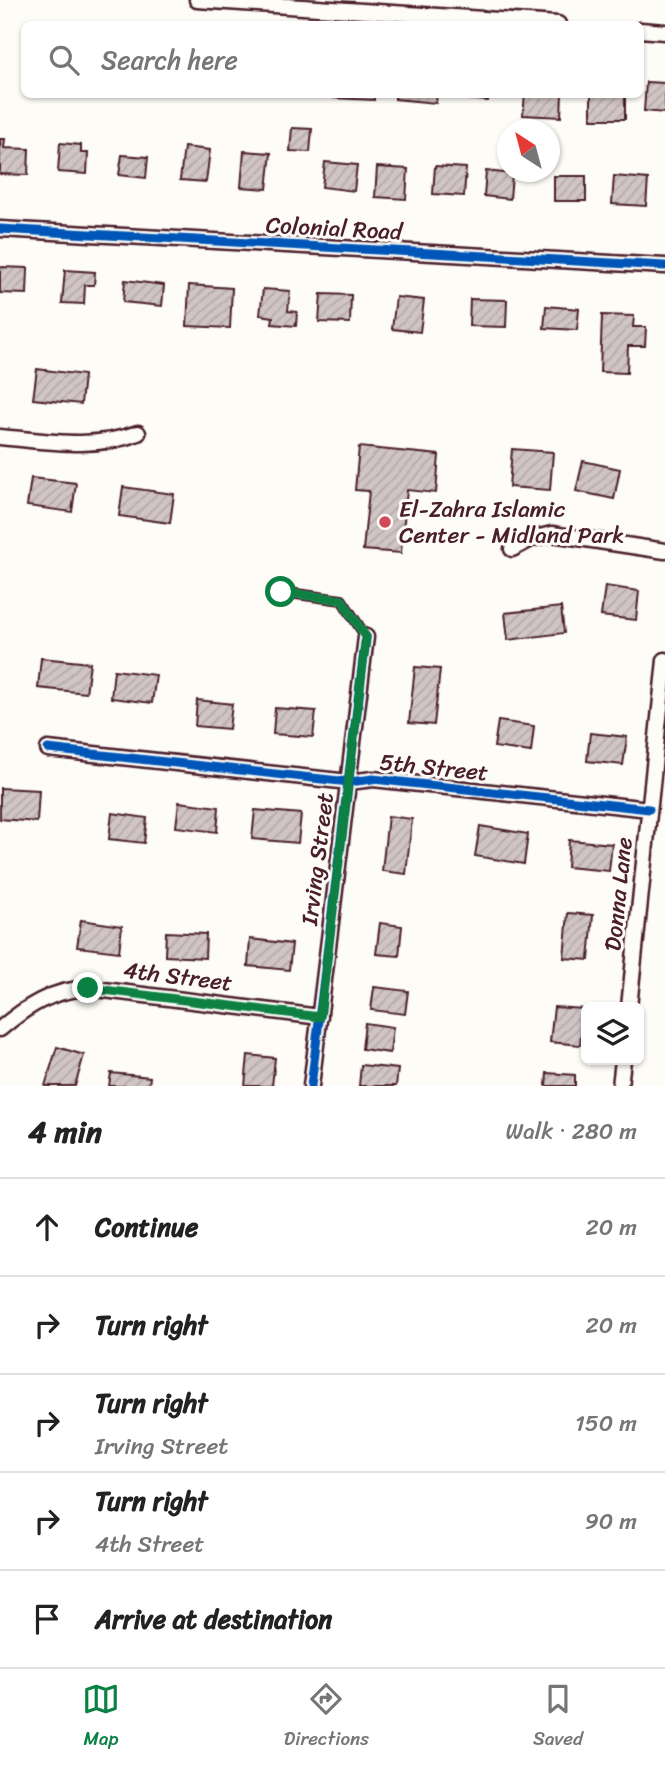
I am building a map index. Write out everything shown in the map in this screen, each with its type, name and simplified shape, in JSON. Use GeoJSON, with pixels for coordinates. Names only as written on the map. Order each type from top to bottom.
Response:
{"type":"FeatureCollection","features":[{"type":"Feature","properties":{"kind":"street"},"geometry":{"type":"LineString","coordinates":[[197,0],[513,21]]}},
{"type":"Feature","properties":{"kind":"street"},"geometry":{"type":"LineString","coordinates":[[644,30],[665,32]]}},
{"type":"Feature","properties":{"kind":"street","name":"Colonial Road"},"geometry":{"type":"LineString","coordinates":[[0,229],[665,266]]}},
{"type":"Feature","properties":{"kind":"street"},"geometry":{"type":"LineString","coordinates":[[0,437],[82,445],[117,441],[138,433]]}},
{"type":"Feature","properties":{"kind":"street"},"geometry":{"type":"LineString","coordinates":[[512,550],[531,539],[552,534],[665,551]]}},
{"type":"Feature","properties":{"kind":"street","name":"Irving Street"},"geometry":{"type":"LineString","coordinates":[[311,1086],[366,637]]}},
{"type":"Feature","properties":{"kind":"street","name":"Donna Lane"},"geometry":{"type":"LineString","coordinates":[[630,1002],[665,660]]}},
{"type":"Feature","properties":{"kind":"street","name":"5th Street"},"geometry":{"type":"LineString","coordinates":[[48,749],[349,782],[373,779],[649,809]]}},
{"type":"Feature","properties":{"kind":"street","name":"4th Street"},"geometry":{"type":"LineString","coordinates":[[0,1029],[43,997],[66,989],[88,988],[320,1017]]}},
{"type":"Feature","properties":{"kind":"street"},"geometry":{"type":"LineString","coordinates":[[620,1086],[622,1065]]}},
{"type":"Feature","properties":{"kind":"lane"},"geometry":{"type":"LineString","coordinates":[[281,592],[342,600],[366,637]]}},
{"type":"Feature","properties":{"kind":"building"},"geometry":{"type":"Polygon","coordinates":[[[646,82],[665,83],[665,113],[644,111],[646,82]]]}},
{"type":"Feature","properties":{"kind":"building"},"geometry":{"type":"Polygon","coordinates":[[[333,98],[374,98],[374,100],[333,98]]]}},
{"type":"Feature","properties":{"kind":"building"},"geometry":{"type":"Polygon","coordinates":[[[395,98],[437,98],[436,103],[395,98]]]}},
{"type":"Feature","properties":{"kind":"building"},"geometry":{"type":"Polygon","coordinates":[[[465,98],[488,98],[488,101],[465,98]]]}},
{"type":"Feature","properties":{"kind":"building"},"geometry":{"type":"Polygon","coordinates":[[[525,98],[562,98],[561,117],[523,115],[525,98]]]}},
{"type":"Feature","properties":{"kind":"building"},"geometry":{"type":"Polygon","coordinates":[[[591,98],[625,98],[625,119],[591,119],[591,98]]]}},
{"type":"Feature","properties":{"kind":"building"},"geometry":{"type":"Polygon","coordinates":[[[292,128],[312,129],[310,152],[290,151],[292,128]]]}},
{"type":"Feature","properties":{"kind":"building"},"geometry":{"type":"Polygon","coordinates":[[[0,139],[5,139],[4,148],[29,149],[28,175],[0,174],[0,139]]]}},
{"type":"Feature","properties":{"kind":"building"},"geometry":{"type":"Polygon","coordinates":[[[60,143],[81,145],[81,153],[88,153],[87,174],[58,172],[60,143]]]}},
{"type":"Feature","properties":{"kind":"building"},"geometry":{"type":"Polygon","coordinates":[[[184,147],[210,150],[206,182],[180,180],[184,147]]]}},
{"type":"Feature","properties":{"kind":"building"},"geometry":{"type":"Polygon","coordinates":[[[244,151],[271,153],[267,189],[241,187],[244,151]]]}},
{"type":"Feature","properties":{"kind":"building"},"geometry":{"type":"Polygon","coordinates":[[[122,155],[148,157],[146,178],[119,175],[122,155]]]}},
{"type":"Feature","properties":{"kind":"building"},"geometry":{"type":"Polygon","coordinates":[[[325,162],[357,165],[354,191],[322,187],[325,162]]]}},
{"type":"Feature","properties":{"kind":"building"},"geometry":{"type":"Polygon","coordinates":[[[435,166],[466,168],[464,196],[433,194],[435,166]]]}},
{"type":"Feature","properties":{"kind":"building"},"geometry":{"type":"Polygon","coordinates":[[[377,167],[408,169],[406,199],[375,197],[377,167]]]}},
{"type":"Feature","properties":{"kind":"building"},"geometry":{"type":"Polygon","coordinates":[[[486,171],[497,172],[497,182],[511,182],[510,199],[484,196],[486,171]]]}},
{"type":"Feature","properties":{"kind":"building"},"geometry":{"type":"Polygon","coordinates":[[[560,176],[586,176],[586,201],[554,201],[554,182],[560,182],[560,176]]]}},
{"type":"Feature","properties":{"kind":"building"},"geometry":{"type":"Polygon","coordinates":[[[614,176],[648,179],[646,206],[612,204],[614,176]]]}},
{"type":"Feature","properties":{"kind":"building"},"geometry":{"type":"Polygon","coordinates":[[[0,267],[28,268],[27,294],[0,293],[0,267]]]}},
{"type":"Feature","properties":{"kind":"building"},"geometry":{"type":"Polygon","coordinates":[[[65,270],[95,272],[94,285],[85,285],[84,304],[62,303],[65,270]]]}},
{"type":"Feature","properties":{"kind":"building"},"geometry":{"type":"Polygon","coordinates":[[[125,280],[164,285],[162,306],[123,302],[125,280]]]}},
{"type":"Feature","properties":{"kind":"building"},"geometry":{"type":"Polygon","coordinates":[[[189,285],[232,288],[230,328],[187,326],[189,285]]]}},
{"type":"Feature","properties":{"kind":"building"},"geometry":{"type":"Polygon","coordinates":[[[263,289],[290,291],[288,311],[297,312],[296,326],[272,324],[273,317],[260,315],[263,289]]]}},
{"type":"Feature","properties":{"kind":"building"},"geometry":{"type":"Polygon","coordinates":[[[321,294],[351,295],[350,323],[319,322],[321,294]]]}},
{"type":"Feature","properties":{"kind":"building"},"geometry":{"type":"Polygon","coordinates":[[[396,297],[424,300],[420,332],[392,329],[396,297]]]}},
{"type":"Feature","properties":{"kind":"building"},"geometry":{"type":"Polygon","coordinates":[[[470,299],[507,300],[506,327],[469,326],[470,299]]]}},
{"type":"Feature","properties":{"kind":"building"},"geometry":{"type":"Polygon","coordinates":[[[546,306],[579,309],[577,330],[544,328],[546,306]]]}},
{"type":"Feature","properties":{"kind":"building"},"geometry":{"type":"Polygon","coordinates":[[[602,315],[634,316],[633,327],[646,327],[645,346],[628,346],[627,373],[600,372],[602,315]]]}},
{"type":"Feature","properties":{"kind":"building"},"geometry":{"type":"Polygon","coordinates":[[[37,369],[84,375],[81,404],[33,399],[37,369]]]}},
{"type":"Feature","properties":{"kind":"building","name":"El-Zahra Islamic Center - Midland Park"},"geometry":{"type":"Polygon","coordinates":[[[359,447],[439,455],[436,493],[407,490],[401,553],[363,550],[369,491],[355,490],[359,447]]]}},
{"type":"Feature","properties":{"kind":"building"},"geometry":{"type":"Polygon","coordinates":[[[512,449],[553,452],[550,490],[509,487],[512,449]]]}},
{"type":"Feature","properties":{"kind":"building"},"geometry":{"type":"Polygon","coordinates":[[[583,461],[620,469],[614,499],[576,491],[583,461]]]}},
{"type":"Feature","properties":{"kind":"building"},"geometry":{"type":"Polygon","coordinates":[[[31,478],[76,483],[72,512],[27,506],[31,478]]]}},
{"type":"Feature","properties":{"kind":"building"},"geometry":{"type":"Polygon","coordinates":[[[123,487],[174,494],[170,523],[119,516],[123,487]]]}},
{"type":"Feature","properties":{"kind":"building"},"geometry":{"type":"Polygon","coordinates":[[[605,586],[639,591],[636,620],[601,616],[605,586]]]}},
{"type":"Feature","properties":{"kind":"building"},"geometry":{"type":"Polygon","coordinates":[[[561,607],[564,633],[508,640],[505,613],[561,607]]]}},
{"type":"Feature","properties":{"kind":"building"},"geometry":{"type":"Polygon","coordinates":[[[41,658],[90,663],[86,693],[38,688],[41,658]]]}},
{"type":"Feature","properties":{"kind":"building"},"geometry":{"type":"Polygon","coordinates":[[[415,667],[440,669],[434,725],[409,723],[415,667]]]}},
{"type":"Feature","properties":{"kind":"building"},"geometry":{"type":"Polygon","coordinates":[[[114,670],[156,675],[152,703],[111,698],[114,670]]]}},
{"type":"Feature","properties":{"kind":"building"},"geometry":{"type":"Polygon","coordinates":[[[197,700],[232,704],[229,729],[195,726],[197,700]]]}},
{"type":"Feature","properties":{"kind":"building"},"geometry":{"type":"Polygon","coordinates":[[[275,708],[316,711],[313,737],[273,734],[275,708]]]}},
{"type":"Feature","properties":{"kind":"building"},"geometry":{"type":"Polygon","coordinates":[[[498,721],[534,726],[531,752],[494,747],[498,721]]]}},
{"type":"Feature","properties":{"kind":"building"},"geometry":{"type":"Polygon","coordinates":[[[590,733],[627,737],[623,765],[587,761],[590,733]]]}},
{"type":"Feature","properties":{"kind":"building"},"geometry":{"type":"Polygon","coordinates":[[[0,788],[39,790],[37,822],[0,819],[0,788]]]}},
{"type":"Feature","properties":{"kind":"building"},"geometry":{"type":"Polygon","coordinates":[[[179,802],[219,807],[217,832],[176,827],[179,802]]]}},
{"type":"Feature","properties":{"kind":"building"},"geometry":{"type":"Polygon","coordinates":[[[255,810],[301,814],[298,843],[252,839],[255,810]]]}},
{"type":"Feature","properties":{"kind":"building"},"geometry":{"type":"Polygon","coordinates":[[[112,813],[147,818],[144,843],[109,839],[112,813]]]}},
{"type":"Feature","properties":{"kind":"building"},"geometry":{"type":"Polygon","coordinates":[[[388,816],[412,819],[406,874],[382,871],[388,816]]]}},
{"type":"Feature","properties":{"kind":"building"},"geometry":{"type":"Polygon","coordinates":[[[480,826],[528,834],[524,864],[475,856],[480,826]]]}},
{"type":"Feature","properties":{"kind":"building"},"geometry":{"type":"Polygon","coordinates":[[[569,840],[612,844],[609,871],[567,867],[569,840]]]}},
{"type":"Feature","properties":{"kind":"building"},"geometry":{"type":"Polygon","coordinates":[[[568,913],[593,915],[589,960],[564,958],[568,913]]]}},
{"type":"Feature","properties":{"kind":"building"},"geometry":{"type":"Polygon","coordinates":[[[81,920],[122,926],[119,952],[77,947],[81,920]]]}},
{"type":"Feature","properties":{"kind":"building"},"geometry":{"type":"Polygon","coordinates":[[[380,923],[402,926],[399,956],[376,954],[380,923]]]}},
{"type":"Feature","properties":{"kind":"building"},"geometry":{"type":"Polygon","coordinates":[[[166,932],[206,934],[205,958],[165,956],[166,932]]]}},
{"type":"Feature","properties":{"kind":"building"},"geometry":{"type":"Polygon","coordinates":[[[250,939],[292,944],[289,970],[248,966],[250,939]]]}},
{"type":"Feature","properties":{"kind":"building"},"geometry":{"type":"Polygon","coordinates":[[[374,987],[408,991],[405,1014],[371,1010],[374,987]]]}},
{"type":"Feature","properties":{"kind":"building"},"geometry":{"type":"Polygon","coordinates":[[[554,1007],[581,1009],[580,1045],[550,1042],[554,1007]]]}},
{"type":"Feature","properties":{"kind":"building"},"geometry":{"type":"Polygon","coordinates":[[[365,1023],[393,1027],[390,1053],[362,1049],[365,1023]]]}},
{"type":"Feature","properties":{"kind":"building"},"geometry":{"type":"Polygon","coordinates":[[[57,1047],[84,1055],[75,1086],[45,1086],[57,1047]]]}},
{"type":"Feature","properties":{"kind":"building"},"geometry":{"type":"Polygon","coordinates":[[[248,1055],[275,1058],[272,1086],[245,1086],[248,1055]]]}},
{"type":"Feature","properties":{"kind":"building"},"geometry":{"type":"Polygon","coordinates":[[[361,1065],[398,1069],[396,1086],[359,1086],[361,1065]]]}},
{"type":"Feature","properties":{"kind":"building"},"geometry":{"type":"Polygon","coordinates":[[[111,1073],[150,1077],[149,1086],[109,1086],[111,1073]]]}},
{"type":"Feature","properties":{"kind":"building"},"geometry":{"type":"Polygon","coordinates":[[[547,1073],[575,1075],[575,1086],[546,1086],[547,1073]]]}},
{"type":"Feature","properties":{"kind":"cycle path"},"geometry":{"type":"LineString","coordinates":[[0,229],[665,266]]}},
{"type":"Feature","properties":{"kind":"cycle path"},"geometry":{"type":"LineString","coordinates":[[311,1086],[366,637]]}},
{"type":"Feature","properties":{"kind":"cycle path"},"geometry":{"type":"LineString","coordinates":[[48,749],[349,782],[373,779],[649,809]]}},
{"type":"Feature","properties":{"kind":"place","name":"El-Zahra Islamic Center - Midland Park"},"geometry":{"type":"Point","coordinates":[385,522]}},
{"type":"Feature","properties":{"kind":"route"},"geometry":{"type":"LineString","coordinates":[[88,988],[320,1017],[366,637],[342,600],[281,592]]}}]}
